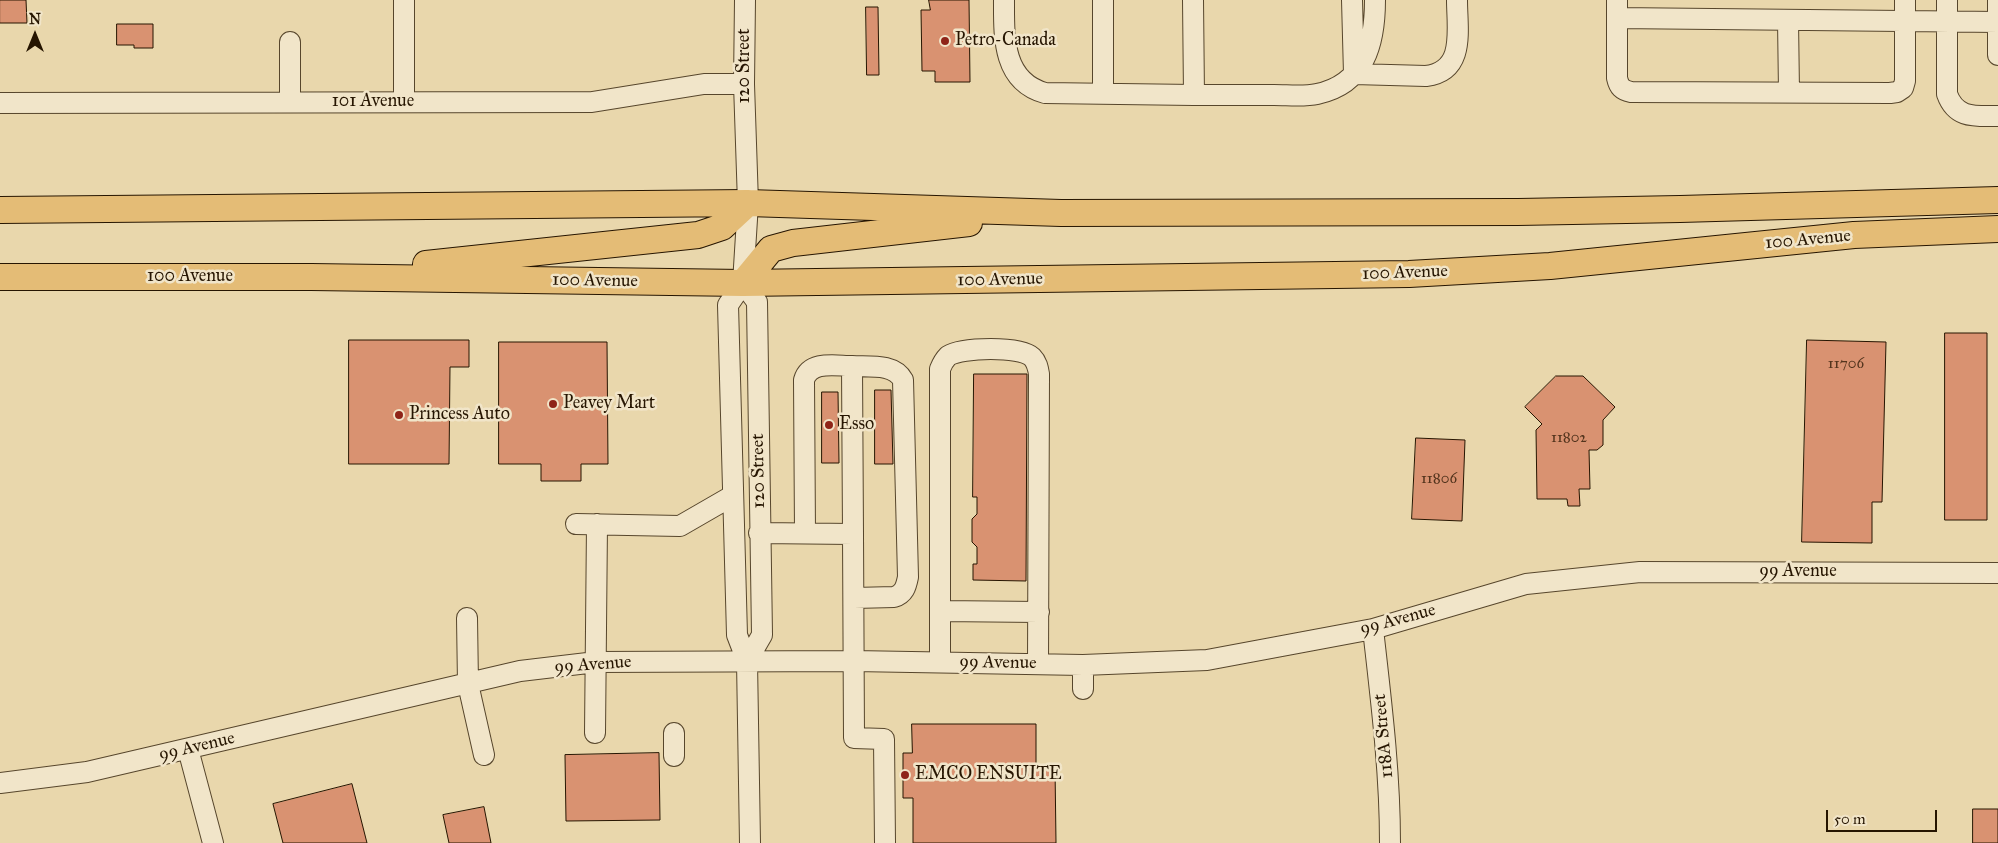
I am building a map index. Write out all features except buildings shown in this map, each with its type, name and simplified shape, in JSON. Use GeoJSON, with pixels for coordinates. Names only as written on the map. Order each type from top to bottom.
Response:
{"type":"FeatureCollection","features":[{"type":"Feature","properties":{"kind":"main road","name":"100 Avenue"},"geometry":{"type":"LineString","coordinates":[[0,210],[748,203],[1061,213],[1508,212],[1998,200]]}},
{"type":"Feature","properties":{"kind":"main road"},"geometry":{"type":"LineString","coordinates":[[311,277],[698,235],[722,227],[748,203]]}},
{"type":"Feature","properties":{"kind":"main road"},"geometry":{"type":"LineString","coordinates":[[743,283],[771,248],[793,243],[1061,213]]}},
{"type":"Feature","properties":{"kind":"main road","name":"100 Avenue"},"geometry":{"type":"LineString","coordinates":[[0,277],[311,277],[743,283],[1409,274],[1550,266],[1854,236],[1998,229]]}},
{"type":"Feature","properties":{"kind":"street"},"geometry":{"type":"LineString","coordinates":[[404,0],[404,102]]}},
{"type":"Feature","properties":{"kind":"street","name":"120 Street"},"geometry":{"type":"LineString","coordinates":[[745,0],[744,84],[748,203],[743,283],[728,305],[737,634],[747,661],[750,843]]}},
{"type":"Feature","properties":{"kind":"street"},"geometry":{"type":"LineString","coordinates":[[1004,0],[1006,50],[1021,80],[1032,89],[1045,93],[1194,94],[1316,94],[1335,88],[1350,80],[1366,58],[1372,41],[1375,0]]}},
{"type":"Feature","properties":{"kind":"street"},"geometry":{"type":"LineString","coordinates":[[1103,0],[1103,93]]}},
{"type":"Feature","properties":{"kind":"street"},"geometry":{"type":"LineString","coordinates":[[1193,0],[1194,94]]}},
{"type":"Feature","properties":{"kind":"street"},"geometry":{"type":"LineString","coordinates":[[1352,0],[1354,74]]}},
{"type":"Feature","properties":{"kind":"street"},"geometry":{"type":"LineString","coordinates":[[1354,74],[1426,76],[1446,69],[1457,52],[1457,0]]}},
{"type":"Feature","properties":{"kind":"street"},"geometry":{"type":"LineString","coordinates":[[1905,0],[1905,22],[1905,81],[1903,88],[1897,92],[1631,92],[1623,90],[1618,84],[1617,9],[1788,20],[1905,22],[1998,22]]}},
{"type":"Feature","properties":{"kind":"street"},"geometry":{"type":"LineString","coordinates":[[1947,0],[1947,94],[1950,104],[1960,112],[1975,116],[1998,116]]}},
{"type":"Feature","properties":{"kind":"street"},"geometry":{"type":"LineString","coordinates":[[1998,0],[1998,55]]}},
{"type":"Feature","properties":{"kind":"street"},"geometry":{"type":"LineString","coordinates":[[1788,20],[1789,92]]}},
{"type":"Feature","properties":{"kind":"street"},"geometry":{"type":"LineString","coordinates":[[290,42],[290,102]]}},
{"type":"Feature","properties":{"kind":"street","name":"101 Avenue"},"geometry":{"type":"LineString","coordinates":[[0,103],[592,102],[704,84],[744,84]]}},
{"type":"Feature","properties":{"kind":"street"},"geometry":{"type":"LineString","coordinates":[[1854,204],[1854,236]]}},
{"type":"Feature","properties":{"kind":"street","name":"120 Street"},"geometry":{"type":"LineString","coordinates":[[743,283],[757,302],[762,634],[747,661]]}},
{"type":"Feature","properties":{"kind":"street"},"geometry":{"type":"LineString","coordinates":[[940,662],[940,369],[943,361],[957,352],[967,350],[1016,350],[1027,353],[1034,358],[1038,364],[1040,374],[1038,664]]}},
{"type":"Feature","properties":{"kind":"street"},"geometry":{"type":"LineString","coordinates":[[805,533],[804,380],[806,372],[812,368],[852,366],[895,370],[903,380],[908,577],[903,592],[894,597],[854,598]]}},
{"type":"Feature","properties":{"kind":"street"},"geometry":{"type":"LineString","coordinates":[[852,366],[854,738],[884,738],[885,843]]}},
{"type":"Feature","properties":{"kind":"street"},"geometry":{"type":"LineString","coordinates":[[576,524],[680,526],[732,496]]}},
{"type":"Feature","properties":{"kind":"street"},"geometry":{"type":"LineString","coordinates":[[595,733],[597,524]]}},
{"type":"Feature","properties":{"kind":"street"},"geometry":{"type":"LineString","coordinates":[[759,533],[853,534]]}},
{"type":"Feature","properties":{"kind":"street","name":"99 Avenue"},"geometry":{"type":"LineString","coordinates":[[0,783],[86,772],[520,672],[596,662],[854,661],[1083,665],[1206,660],[1373,629],[1526,584],[1640,572],[1998,573]]}},
{"type":"Feature","properties":{"kind":"street"},"geometry":{"type":"LineString","coordinates":[[940,611],[1039,612]]}},
{"type":"Feature","properties":{"kind":"street"},"geometry":{"type":"LineString","coordinates":[[467,618],[468,684],[484,754]]}},
{"type":"Feature","properties":{"kind":"street","name":"118A Street"},"geometry":{"type":"LineString","coordinates":[[1373,629],[1386,746],[1390,806],[1390,843]]}},
{"type":"Feature","properties":{"kind":"street"},"geometry":{"type":"LineString","coordinates":[[1083,665],[1083,689]]}},
{"type":"Feature","properties":{"kind":"street"},"geometry":{"type":"LineString","coordinates":[[674,733],[674,756]]}},
{"type":"Feature","properties":{"kind":"street"},"geometry":{"type":"LineString","coordinates":[[188,749],[214,843]]}},
{"type":"Feature","properties":{"kind":"place","name":"Petro-Canada"},"geometry":{"type":"Point","coordinates":[945,41]}},
{"type":"Feature","properties":{"kind":"place","name":"Peavey Mart"},"geometry":{"type":"Point","coordinates":[553,404]}},
{"type":"Feature","properties":{"kind":"place","name":"Princess Auto"},"geometry":{"type":"Point","coordinates":[399,415]}},
{"type":"Feature","properties":{"kind":"place","name":"Esso"},"geometry":{"type":"Point","coordinates":[829,425]}},
{"type":"Feature","properties":{"kind":"place","name":"EMCO ENSUITE"},"geometry":{"type":"Point","coordinates":[905,775]}}]}
